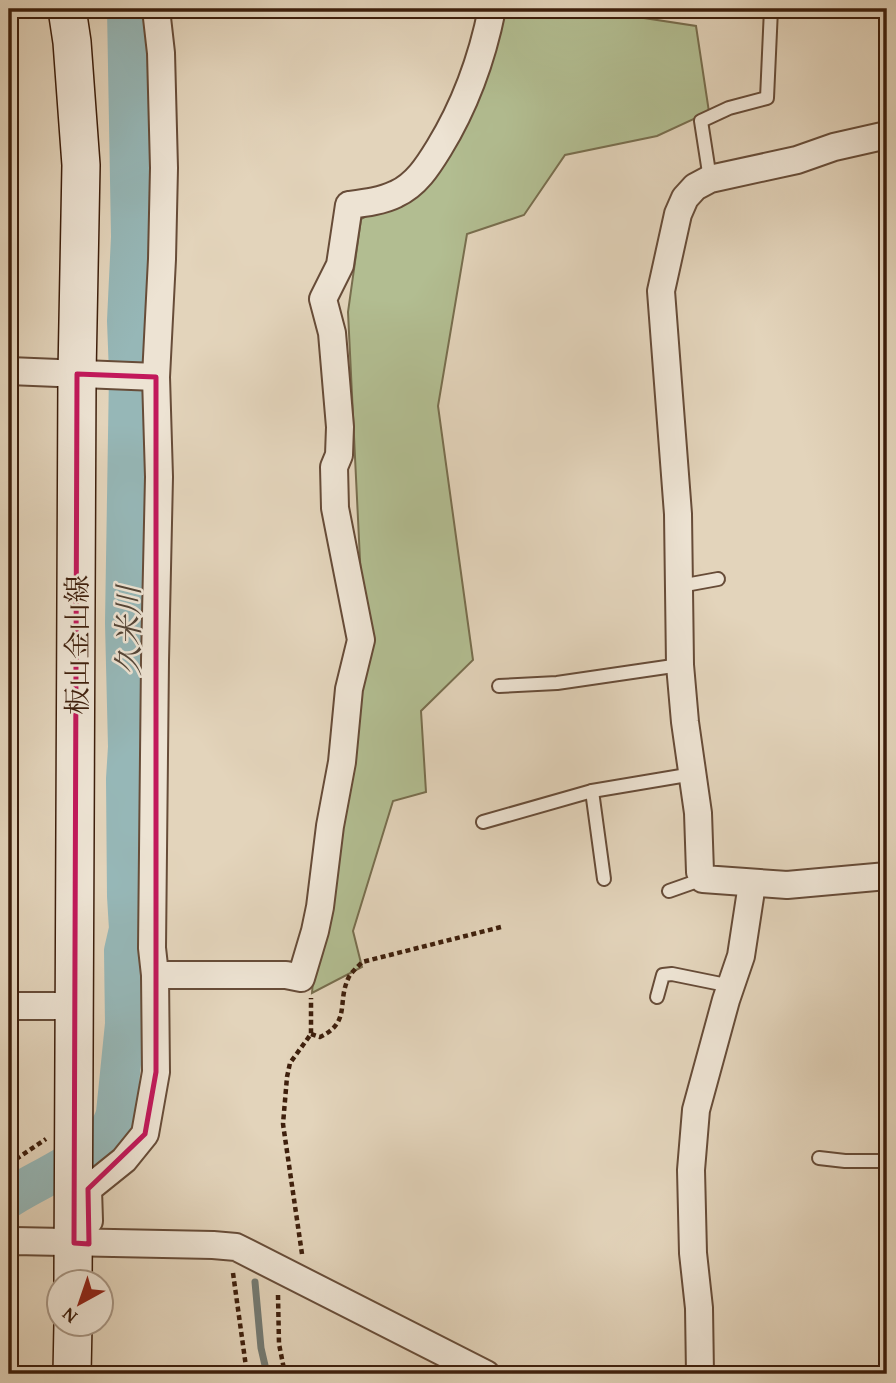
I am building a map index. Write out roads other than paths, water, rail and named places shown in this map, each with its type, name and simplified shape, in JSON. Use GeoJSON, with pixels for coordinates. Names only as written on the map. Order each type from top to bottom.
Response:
{"type":"FeatureCollection","features":[{"type":"Feature","properties":{"kind":"main road","name":"板山金山線"},"geometry":{"type":"LineString","coordinates":[[67,9],[81,164],[77,374],[74,1131],[82,1243],[76,1268]]}},
{"type":"Feature","properties":{"kind":"main road"},"geometry":{"type":"LineString","coordinates":[[72,1374],[73,1338]]}},
{"type":"Feature","properties":{"kind":"street"},"geometry":{"type":"LineString","coordinates":[[82,1243],[88,1189],[124,1160],[145,1134],[156,1072],[155,975],[152,948],[159,477],[156,377],[164,168],[161,53],[156,9]]}},
{"type":"Feature","properties":{"kind":"street"},"geometry":{"type":"LineString","coordinates":[[155,975],[286,975],[301,978],[320,907],[330,826],[342,762],[349,690],[361,640],[335,508],[334,467],[339,455],[340,427],[332,333],[323,299],[340,265],[349,205],[378,201],[412,184],[429,165],[456,121],[471,88],[485,44],[492,9]]}},
{"type":"Feature","properties":{"kind":"street"},"geometry":{"type":"LineString","coordinates":[[887,135],[834,147],[797,160],[710,179],[695,187],[685,198],[678,214],[661,291],[677,514],[680,665],[698,813],[700,873],[703,879],[787,885],[887,876]]}},
{"type":"Feature","properties":{"kind":"street"},"geometry":{"type":"LineString","coordinates":[[9,371],[156,377]]}},
{"type":"Feature","properties":{"kind":"street"},"geometry":{"type":"LineString","coordinates":[[700,1374],[691,1170],[696,1110],[741,956],[752,884]]}},
{"type":"Feature","properties":{"kind":"street"},"geometry":{"type":"LineString","coordinates":[[9,1006],[75,1006]]}},
{"type":"Feature","properties":{"kind":"street"},"geometry":{"type":"LineString","coordinates":[[9,1244],[13,1241],[236,1247],[485,1374]]}},
{"type":"Feature","properties":{"kind":"lane"},"geometry":{"type":"LineString","coordinates":[[710,179],[701,121],[729,108],[767,99],[771,9]]}},
{"type":"Feature","properties":{"kind":"lane"},"geometry":{"type":"LineString","coordinates":[[680,586],[718,579]]}},
{"type":"Feature","properties":{"kind":"lane"},"geometry":{"type":"LineString","coordinates":[[499,686],[557,683],[680,665]]}},
{"type":"Feature","properties":{"kind":"lane"},"geometry":{"type":"LineString","coordinates":[[483,822],[592,791],[693,774]]}},
{"type":"Feature","properties":{"kind":"lane"},"geometry":{"type":"LineString","coordinates":[[592,791],[604,879]]}},
{"type":"Feature","properties":{"kind":"lane"},"geometry":{"type":"LineString","coordinates":[[669,891],[703,879]]}},
{"type":"Feature","properties":{"kind":"lane"},"geometry":{"type":"LineString","coordinates":[[657,997],[663,975],[672,974],[731,986]]}},
{"type":"Feature","properties":{"kind":"lane"},"geometry":{"type":"LineString","coordinates":[[819,1158],[887,1161]]}},
{"type":"Feature","properties":{"kind":"waterway","name":"久米川"},"geometry":{"type":"LineString","coordinates":[[9,1198],[87,1152],[110,1127],[116,1113],[125,1024],[124,951],[129,929],[125,623],[129,373],[127,321],[131,237],[127,9]]}},
{"type":"Feature","properties":{"kind":"waterway"},"geometry":{"type":"LineString","coordinates":[[255,1282],[261,1348],[267,1374]]}}]}
